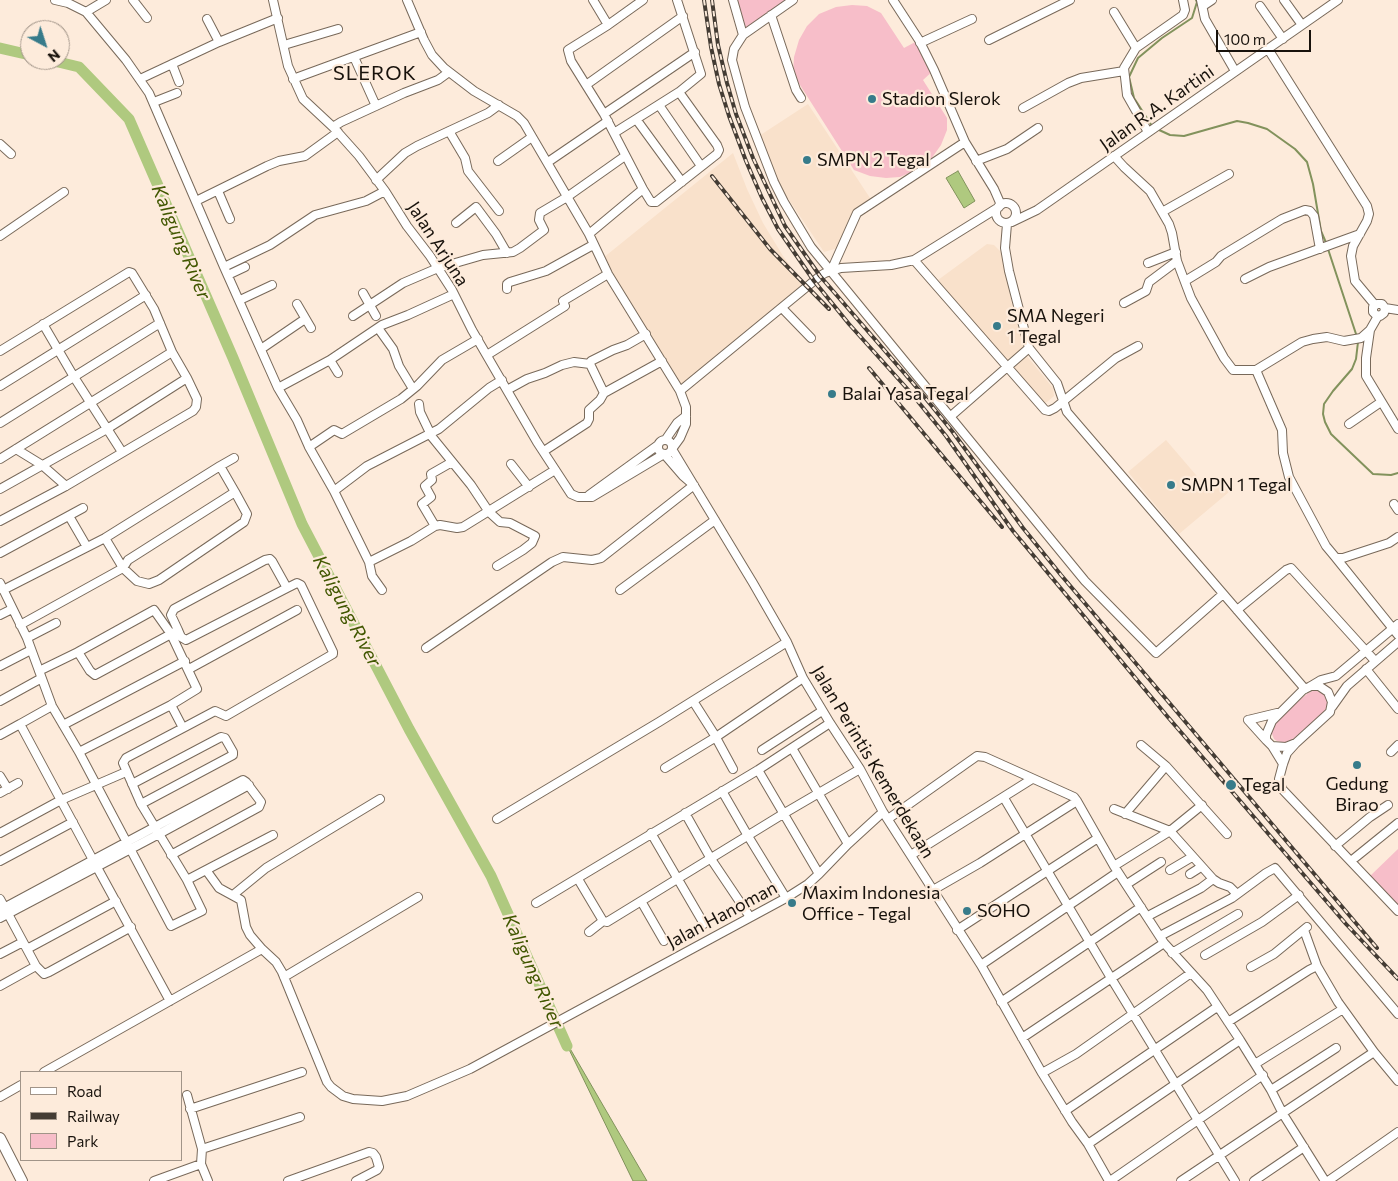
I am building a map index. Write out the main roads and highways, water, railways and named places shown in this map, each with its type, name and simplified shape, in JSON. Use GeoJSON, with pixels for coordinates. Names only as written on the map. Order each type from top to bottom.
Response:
{"type":"FeatureCollection","features":[{"type":"Feature","properties":{"kind":"main road"},"geometry":{"type":"LineString","coordinates":[[0,1138],[20,1180]]}},
{"type":"Feature","properties":{"kind":"waterway"},"geometry":{"type":"LineString","coordinates":[[1152,126],[1134,98],[1129,77],[1138,58],[1162,38],[1192,18],[1196,0]]}},
{"type":"Feature","properties":{"kind":"waterway","name":"Kaligung River"},"geometry":{"type":"LineString","coordinates":[[0,48],[20,53]]}},
{"type":"Feature","properties":{"kind":"waterway","name":"Kaligung River"},"geometry":{"type":"LineString","coordinates":[[70,65],[79,67],[129,119],[233,358],[302,524],[409,729],[491,876],[567,1046]]}},
{"type":"Feature","properties":{"kind":"waterway"},"geometry":{"type":"LineString","coordinates":[[1157,129],[1170,135],[1184,136],[1237,121],[1267,129],[1295,149],[1307,162],[1313,184],[1321,231],[1327,245]]}},
{"type":"Feature","properties":{"kind":"waterway"},"geometry":{"type":"LineString","coordinates":[[1328,249],[1357,337]]}},
{"type":"Feature","properties":{"kind":"waterway"},"geometry":{"type":"LineString","coordinates":[[1358,342],[1356,359],[1352,369],[1324,404],[1323,414],[1325,422],[1331,434],[1373,474],[1391,475],[1398,473]]}},
{"type":"Feature","properties":{"kind":"railway"},"geometry":{"type":"LineString","coordinates":[[704,0],[719,84],[746,161],[778,229],[814,281],[946,436],[1013,531],[1167,716],[1346,924],[1398,979]]}},
{"type":"Feature","properties":{"kind":"railway"},"geometry":{"type":"LineString","coordinates":[[712,0],[718,45],[727,83],[736,114],[753,158],[785,226],[820,276],[952,431],[1023,528],[1061,575],[1377,948]]}},
{"type":"Feature","properties":{"kind":"railway"},"geometry":{"type":"LineString","coordinates":[[712,176],[770,249],[829,309]]}},
{"type":"Feature","properties":{"kind":"railway"},"geometry":{"type":"LineString","coordinates":[[869,368],[1002,527]]}},
{"type":"Feature","properties":{"kind":"place","name":"Stadion Slerok"},"geometry":{"type":"Point","coordinates":[872,99]}},
{"type":"Feature","properties":{"kind":"place","name":"SMPN 2 Tegal"},"geometry":{"type":"Point","coordinates":[807,160]}},
{"type":"Feature","properties":{"kind":"place","name":"SMA Negeri 1 Tegal"},"geometry":{"type":"Point","coordinates":[997,326]}},
{"type":"Feature","properties":{"kind":"place","name":"Balai Yasa Tegal"},"geometry":{"type":"Point","coordinates":[832,394]}},
{"type":"Feature","properties":{"kind":"place","name":"SMPN 1 Tegal"},"geometry":{"type":"Point","coordinates":[1171,485]}},
{"type":"Feature","properties":{"kind":"place","name":"Gedung Birao"},"geometry":{"type":"Point","coordinates":[1357,765]}},
{"type":"Feature","properties":{"kind":"place","name":"Tegal"},"geometry":{"type":"Point","coordinates":[1231,785]}},
{"type":"Feature","properties":{"kind":"place","name":"Maxim Indonesia Office - Tegal"},"geometry":{"type":"Point","coordinates":[792,903]}},
{"type":"Feature","properties":{"kind":"place","name":"SOHO"},"geometry":{"type":"Point","coordinates":[967,911]}},
{"type":"Feature","properties":{"kind":"district","name":"SLEROK"},"geometry":{"type":"Point","coordinates":[375,73]}}]}
